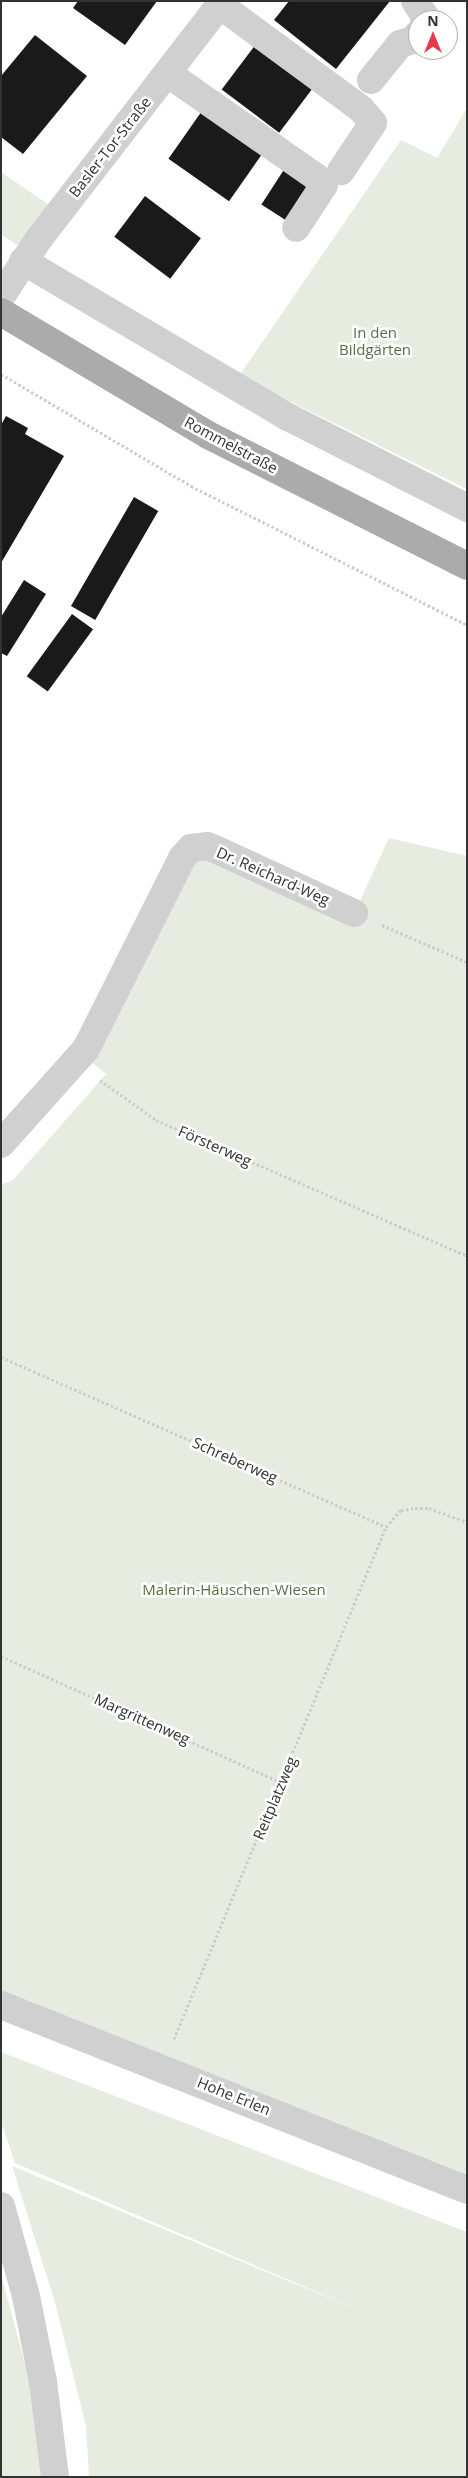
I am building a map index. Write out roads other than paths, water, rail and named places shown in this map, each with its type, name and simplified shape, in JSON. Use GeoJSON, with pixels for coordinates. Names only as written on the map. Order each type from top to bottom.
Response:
{"type":"FeatureCollection","features":[{"type":"Feature","properties":{"kind":"main road","name":"Rommelstraße"},"geometry":{"type":"LineString","coordinates":[[1,312],[208,435],[467,566]]}},
{"type":"Feature","properties":{"kind":"street","name":"Basler-Tor-Straße"},"geometry":{"type":"LineString","coordinates":[[1,297],[23,261],[222,3]]}},
{"type":"Feature","properties":{"kind":"street"},"geometry":{"type":"LineString","coordinates":[[222,3],[361,109],[373,123],[341,171]]}},
{"type":"Feature","properties":{"kind":"street"},"geometry":{"type":"LineString","coordinates":[[372,80],[400,44],[408,42]]}},
{"type":"Feature","properties":{"kind":"street"},"geometry":{"type":"LineString","coordinates":[[167,73],[316,176],[324,185],[296,228]]}},
{"type":"Feature","properties":{"kind":"street"},"geometry":{"type":"LineString","coordinates":[[23,261],[288,417],[467,508]]}},
{"type":"Feature","properties":{"kind":"street","name":"Dr. Reichard-Weg"},"geometry":{"type":"LineString","coordinates":[[1,1144],[86,1049],[182,858],[191,848],[207,846],[354,913]]}},
{"type":"Feature","properties":{"kind":"street","name":"Hohe Erlen"},"geometry":{"type":"LineString","coordinates":[[1,2005],[467,2190]]}},
{"type":"Feature","properties":{"kind":"street"},"geometry":{"type":"LineString","coordinates":[[1,2206],[26,2296],[43,2382],[55,2477]]}},
{"type":"Feature","properties":{"kind":"park label","name":"In den Bildgärten"},"geometry":{"type":"Point","coordinates":[375,340]}},
{"type":"Feature","properties":{"kind":"park label","name":"Malerin-Häuschen-Wiesen"},"geometry":{"type":"Point","coordinates":[234,1590]}}]}
